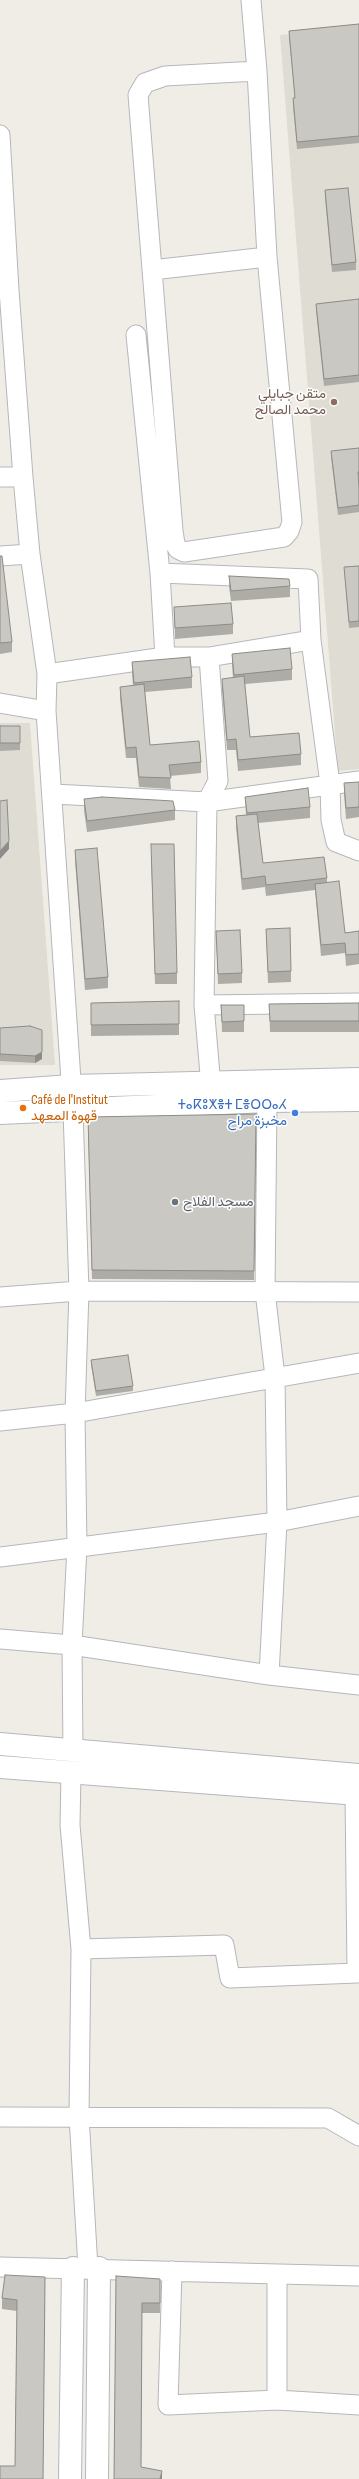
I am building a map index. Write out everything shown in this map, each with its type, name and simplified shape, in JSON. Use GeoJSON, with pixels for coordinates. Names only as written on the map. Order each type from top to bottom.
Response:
{"type":"FeatureCollection","features":[{"type":"Feature","properties":{"kind":"street"},"geometry":{"type":"LineString","coordinates":[[251,0],[257,71],[267,257],[292,522],[289,530],[284,536],[184,552],[178,549],[175,544],[138,109],[140,89],[145,82],[165,76],[257,71]]}},
{"type":"Feature","properties":{"kind":"street"},"geometry":{"type":"LineString","coordinates":[[0,134],[4,291],[30,554],[47,674],[46,711],[53,794],[60,947],[73,1110],[79,1291],[75,1413],[77,1548],[72,1645],[73,1752]]}},
{"type":"Feature","properties":{"kind":"street"},"geometry":{"type":"LineString","coordinates":[[152,270],[267,257]]}},
{"type":"Feature","properties":{"kind":"street"},"geometry":{"type":"LineString","coordinates":[[136,335],[160,573],[165,657]]}},
{"type":"Feature","properties":{"kind":"street"},"geometry":{"type":"LineString","coordinates":[[0,477],[23,476]]}},
{"type":"Feature","properties":{"kind":"street"},"geometry":{"type":"LineString","coordinates":[[0,556],[30,554]]}},
{"type":"Feature","properties":{"kind":"street"},"geometry":{"type":"LineString","coordinates":[[160,573],[308,579],[311,640],[330,784],[331,820],[336,842],[359,851]]}},
{"type":"Feature","properties":{"kind":"street"},"geometry":{"type":"LineString","coordinates":[[47,674],[165,657],[209,657],[311,640]]}},
{"type":"Feature","properties":{"kind":"street"},"geometry":{"type":"LineString","coordinates":[[209,657],[218,781],[207,802],[204,1005],[212,1082],[212,1105]]}},
{"type":"Feature","properties":{"kind":"street"},"geometry":{"type":"LineString","coordinates":[[0,703],[46,711]]}},
{"type":"Feature","properties":{"kind":"street"},"geometry":{"type":"LineString","coordinates":[[53,794],[207,802],[359,781]]}},
{"type":"Feature","properties":{"kind":"street"},"geometry":{"type":"LineString","coordinates":[[204,1005],[359,1003]]}},
{"type":"Feature","properties":{"kind":"street"},"geometry":{"type":"LineString","coordinates":[[0,1091],[71,1086],[359,1079]]}},
{"type":"Feature","properties":{"kind":"street"},"geometry":{"type":"LineString","coordinates":[[0,1113],[268,1102],[359,1100]]}},
{"type":"Feature","properties":{"kind":"street"},"geometry":{"type":"LineString","coordinates":[[268,1102],[265,1292],[275,1377],[278,1522],[269,1675]]}},
{"type":"Feature","properties":{"kind":"street"},"geometry":{"type":"LineString","coordinates":[[0,1297],[79,1291],[359,1292]]}},
{"type":"Feature","properties":{"kind":"street"},"geometry":{"type":"LineString","coordinates":[[0,1421],[75,1413],[359,1363]]}},
{"type":"Feature","properties":{"kind":"street"},"geometry":{"type":"LineString","coordinates":[[0,1557],[278,1522],[359,1506]]}},
{"type":"Feature","properties":{"kind":"street"},"geometry":{"type":"LineString","coordinates":[[0,1639],[72,1645],[269,1675],[359,1685]]}},
{"type":"Feature","properties":{"kind":"street"},"geometry":{"type":"LineString","coordinates":[[0,1744],[358,1787]]}},
{"type":"Feature","properties":{"kind":"street"},"geometry":{"type":"LineString","coordinates":[[0,1767],[71,1773],[358,1787]]}},
{"type":"Feature","properties":{"kind":"street"},"geometry":{"type":"LineString","coordinates":[[71,1773],[70,1824],[81,1949],[79,2116],[97,2479]]}},
{"type":"Feature","properties":{"kind":"street"},"geometry":{"type":"LineString","coordinates":[[81,1949],[224,1945],[230,1978],[358,1973],[358,1787]]}},
{"type":"Feature","properties":{"kind":"street"},"geometry":{"type":"LineString","coordinates":[[0,2117],[79,2116],[328,2118],[359,2136]]}},
{"type":"Feature","properties":{"kind":"street"},"geometry":{"type":"LineString","coordinates":[[0,2267],[359,2276]]}},
{"type":"Feature","properties":{"kind":"street"},"geometry":{"type":"LineString","coordinates":[[70,2479],[87,2268]]}},
{"type":"Feature","properties":{"kind":"street"},"geometry":{"type":"LineString","coordinates":[[172,2271],[168,2405],[277,2400],[359,2405]]}},
{"type":"Feature","properties":{"kind":"street"},"geometry":{"type":"LineString","coordinates":[[277,2400],[278,2275]]}},
{"type":"Feature","properties":{"kind":"shaded area","name":"متقن جبايلي محمد الصالح"},"geometry":{"type":"Polygon","coordinates":[[[359,27],[359,769],[338,771],[280,35],[359,27]]]}},
{"type":"Feature","properties":{"kind":"shaded area"},"geometry":{"type":"Polygon","coordinates":[[[0,723],[30,723],[55,1065],[0,1065],[0,723]]]}},
{"type":"Feature","properties":{"kind":"building"},"geometry":{"type":"Polygon","coordinates":[[[359,24],[359,136],[297,142],[289,31],[359,24]]]}},
{"type":"Feature","properties":{"kind":"building"},"geometry":{"type":"Polygon","coordinates":[[[348,188],[356,262],[332,265],[325,190],[348,188]]]}},
{"type":"Feature","properties":{"kind":"building"},"geometry":{"type":"Polygon","coordinates":[[[359,299],[359,375],[324,379],[316,304],[359,299]]]}},
{"type":"Feature","properties":{"kind":"building"},"geometry":{"type":"Polygon","coordinates":[[[359,448],[359,505],[338,508],[331,451],[359,448]]]}},
{"type":"Feature","properties":{"kind":"building"},"geometry":{"type":"Polygon","coordinates":[[[0,556],[2,556],[12,642],[0,643],[0,556]]]}},
{"type":"Feature","properties":{"kind":"building"},"geometry":{"type":"Polygon","coordinates":[[[359,566],[359,621],[349,622],[344,567],[359,566]]]}},
{"type":"Feature","properties":{"kind":"building"},"geometry":{"type":"Polygon","coordinates":[[[229,576],[289,579],[290,586],[231,591],[229,576]]]}},
{"type":"Feature","properties":{"kind":"building"},"geometry":{"type":"Polygon","coordinates":[[[231,603],[233,624],[175,628],[174,607],[231,603]]]}},
{"type":"Feature","properties":{"kind":"building"},"geometry":{"type":"Polygon","coordinates":[[[290,648],[292,669],[234,675],[232,654],[290,648]]]}},
{"type":"Feature","properties":{"kind":"building"},"geometry":{"type":"Polygon","coordinates":[[[190,657],[192,677],[134,683],[132,662],[190,657]]]}},
{"type":"Feature","properties":{"kind":"building"},"geometry":{"type":"Polygon","coordinates":[[[244,676],[250,737],[299,733],[301,754],[238,760],[236,739],[227,740],[222,679],[244,676]]]}},
{"type":"Feature","properties":{"kind":"building"},"geometry":{"type":"Polygon","coordinates":[[[144,684],[150,745],[199,741],[201,762],[169,765],[171,778],[139,777],[136,747],[126,748],[120,687],[144,684]]]}},
{"type":"Feature","properties":{"kind":"building"},"geometry":{"type":"Polygon","coordinates":[[[0,726],[20,726],[20,743],[0,743],[0,726]]]}},
{"type":"Feature","properties":{"kind":"building"},"geometry":{"type":"Polygon","coordinates":[[[359,782],[359,807],[346,808],[344,783],[359,782]]]}},
{"type":"Feature","properties":{"kind":"building"},"geometry":{"type":"Polygon","coordinates":[[[308,788],[310,807],[247,813],[245,797],[308,788]]]}},
{"type":"Feature","properties":{"kind":"building"},"geometry":{"type":"Polygon","coordinates":[[[102,797],[173,801],[175,810],[87,821],[84,799],[102,797]]]}},
{"type":"Feature","properties":{"kind":"building"},"geometry":{"type":"Polygon","coordinates":[[[7,800],[9,841],[0,851],[0,801],[7,800]]]}},
{"type":"Feature","properties":{"kind":"building"},"geometry":{"type":"Polygon","coordinates":[[[257,814],[263,863],[324,857],[327,878],[266,885],[265,876],[242,879],[236,816],[257,814]]]}},
{"type":"Feature","properties":{"kind":"building"},"geometry":{"type":"Polygon","coordinates":[[[151,844],[174,844],[177,973],[155,974],[151,844]]]}},
{"type":"Feature","properties":{"kind":"building"},"geometry":{"type":"Polygon","coordinates":[[[97,848],[108,977],[85,979],[75,850],[97,848]]]}},
{"type":"Feature","properties":{"kind":"building"},"geometry":{"type":"Polygon","coordinates":[[[339,881],[345,933],[359,931],[359,954],[346,955],[345,943],[321,945],[315,884],[339,881]]]}},
{"type":"Feature","properties":{"kind":"building"},"geometry":{"type":"Polygon","coordinates":[[[290,928],[291,971],[268,972],[266,929],[290,928]]]}},
{"type":"Feature","properties":{"kind":"building"},"geometry":{"type":"Polygon","coordinates":[[[240,930],[242,973],[218,974],[216,931],[240,930]]]}},
{"type":"Feature","properties":{"kind":"building"},"geometry":{"type":"Polygon","coordinates":[[[179,1001],[179,1024],[91,1025],[91,1003],[179,1001]]]}},
{"type":"Feature","properties":{"kind":"building"},"geometry":{"type":"Polygon","coordinates":[[[359,1003],[359,1021],[270,1021],[269,1004],[359,1003]]]}},
{"type":"Feature","properties":{"kind":"building"},"geometry":{"type":"Polygon","coordinates":[[[221,1005],[244,1005],[244,1021],[222,1022],[221,1005]]]}},
{"type":"Feature","properties":{"kind":"building"},"geometry":{"type":"Polygon","coordinates":[[[30,1026],[42,1030],[42,1052],[35,1056],[0,1054],[0,1028],[30,1026]]]}},
{"type":"Feature","properties":{"kind":"building","name":"مسجد الفلاح"},"geometry":{"type":"Polygon","coordinates":[[[256,1114],[254,1271],[92,1270],[88,1117],[256,1114]]]}},
{"type":"Feature","properties":{"kind":"building"},"geometry":{"type":"Polygon","coordinates":[[[128,1355],[133,1386],[96,1391],[91,1360],[128,1355]]]}},
{"type":"Feature","properties":{"kind":"building"},"geometry":{"type":"Polygon","coordinates":[[[5,2275],[45,2277],[43,2479],[0,2479],[0,2466],[15,2466],[17,2300],[2,2298],[5,2275]]]}},
{"type":"Feature","properties":{"kind":"building"},"geometry":{"type":"Polygon","coordinates":[[[116,2276],[160,2279],[160,2303],[142,2303],[141,2467],[162,2471],[160,2479],[114,2479],[116,2276]]]}},
{"type":"Feature","properties":{"kind":"place","name":"متقن جبايلي محمد الصالح"},"geometry":{"type":"Point","coordinates":[334,402]}},
{"type":"Feature","properties":{"kind":"place","name":"Café de l'Institut قهوة المعهد"},"geometry":{"type":"Point","coordinates":[23,1108]}},
{"type":"Feature","properties":{"kind":"place","name":"ⵜⴰⴽⵓⵅⴻⵜ ⵎⴻⵔⵔⴰⵃ مخبزة مراح"},"geometry":{"type":"Point","coordinates":[295,1113]}},
{"type":"Feature","properties":{"kind":"place","name":"مسجد الفلاح"},"geometry":{"type":"Point","coordinates":[175,1202]}}]}
